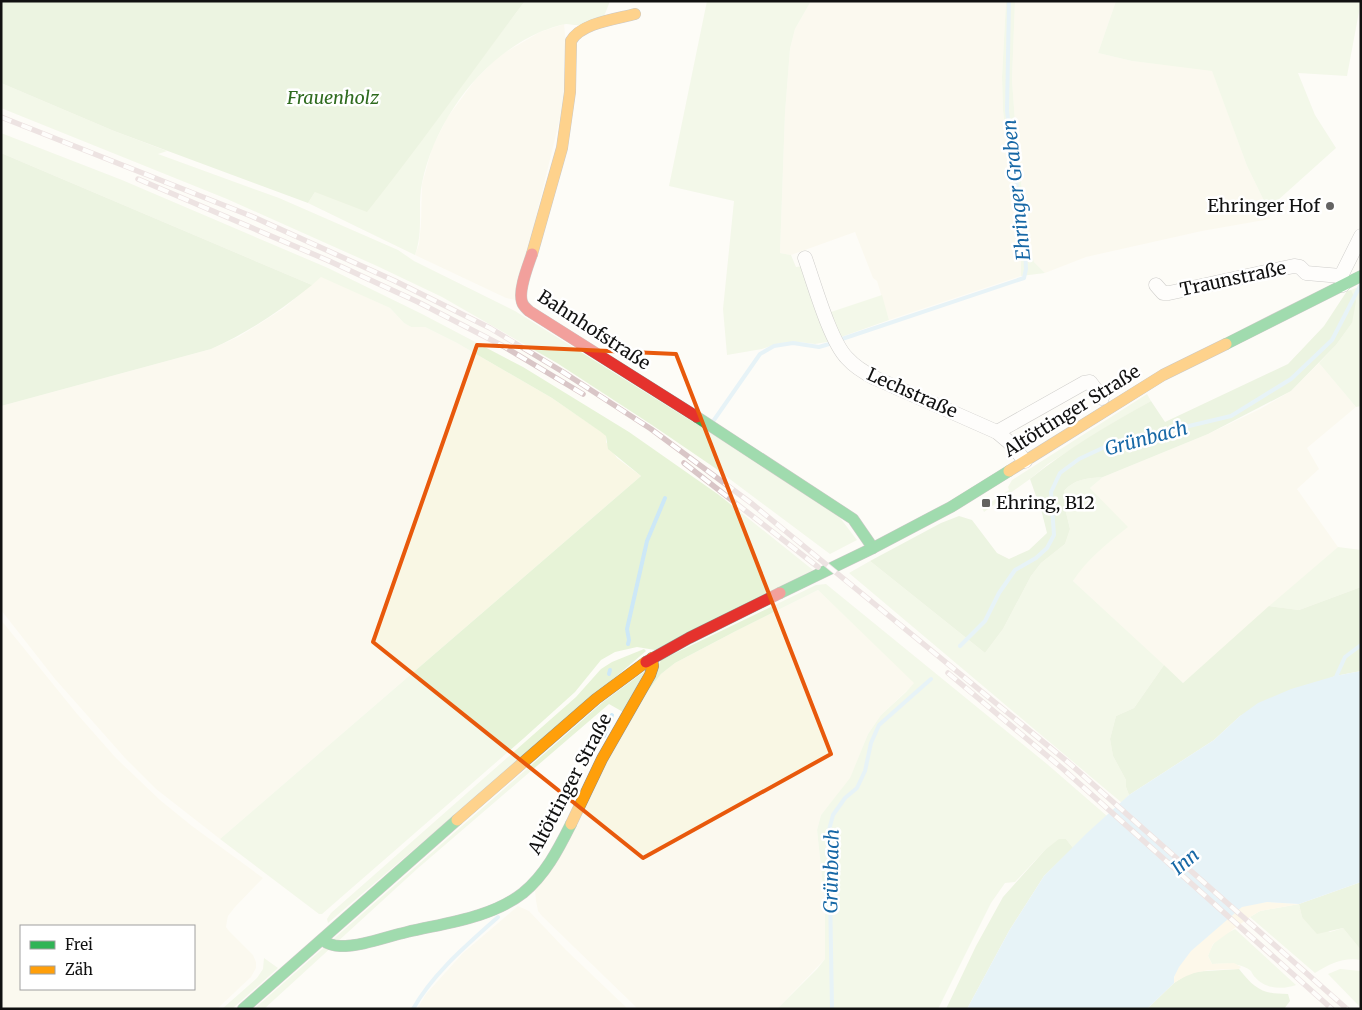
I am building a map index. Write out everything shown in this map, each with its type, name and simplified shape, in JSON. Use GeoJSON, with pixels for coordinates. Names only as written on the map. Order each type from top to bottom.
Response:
{"type":"FeatureCollection","features":[{"type":"Feature","properties":{"kind":"main road","name":"Bahnhofstraße"},"geometry":{"type":"LineString","coordinates":[[635,14],[586,27],[578,31],[572,38],[570,44],[570,92],[564,132],[555,177],[524,280],[522,304],[528,311],[638,379],[833,505],[853,519],[873,548]]}},
{"type":"Feature","properties":{"kind":"main road","name":"Altöttinger Straße"},"geometry":{"type":"LineString","coordinates":[[244,1009],[569,722],[652,658],[704,630],[873,548],[951,507],[1163,375],[1345,281],[1361,276]]}},
{"type":"Feature","properties":{"kind":"main road","name":"Altöttinger Straße"},"geometry":{"type":"LineString","coordinates":[[322,940],[332,945],[348,945],[450,921],[505,904],[531,886],[543,872],[572,824],[620,726],[650,675],[653,666],[652,658]]}},
{"type":"Feature","properties":{"kind":"street"},"geometry":{"type":"LineString","coordinates":[[1345,281],[1361,236]]}},
{"type":"Feature","properties":{"kind":"street","name":"Lechstraße"},"geometry":{"type":"LineString","coordinates":[[805,258],[828,323],[845,357],[860,370],[876,378],[997,432],[1010,443],[1024,461]]}},
{"type":"Feature","properties":{"kind":"street","name":"Traunstraße"},"geometry":{"type":"LineString","coordinates":[[1156,285],[1163,293],[1169,293],[1294,266],[1300,267],[1306,274],[1345,281]]}},
{"type":"Feature","properties":{"kind":"street"},"geometry":{"type":"LineString","coordinates":[[997,432],[1084,383],[1090,382],[1102,398]]}},
{"type":"Feature","properties":{"kind":"highlighted area"},"geometry":{"type":"Polygon","coordinates":[[[477,345],[676,354],[831,754],[643,858],[373,642],[477,345]]]}},
{"type":"Feature","properties":{"kind":"shaded area"},"geometry":{"type":"Polygon","coordinates":[[[811,1],[1006,1],[1002,77],[1003,111],[1021,257],[1021,276],[889,320],[877,281],[873,278],[855,232],[791,255],[780,253],[785,113],[790,49],[795,29],[811,1]]]}},
{"type":"Feature","properties":{"kind":"shaded area"},"geometry":{"type":"Polygon","coordinates":[[[1015,1],[1116,1],[1098,53],[1132,61],[1212,70],[1247,166],[1268,209],[1270,219],[1202,231],[1086,257],[1045,273],[1034,262],[1027,236],[1012,80],[1015,1]]]}},
{"type":"Feature","properties":{"kind":"shaded area"},"geometry":{"type":"Polygon","coordinates":[[[564,24],[567,53],[567,89],[516,300],[506,298],[415,255],[419,244],[421,224],[422,184],[432,148],[447,118],[475,80],[499,56],[540,32],[564,24]]]}},
{"type":"Feature","properties":{"kind":"shaded area"},"geometry":{"type":"Polygon","coordinates":[[[321,276],[390,308],[404,323],[411,327],[425,327],[457,343],[552,398],[606,435],[606,442],[617,458],[641,476],[220,839],[156,789],[125,758],[55,679],[1,610],[1,406],[211,349],[238,337],[284,308],[321,276]]]}},
{"type":"Feature","properties":{"kind":"shaded area"},"geometry":{"type":"Polygon","coordinates":[[[1319,363],[1356,407],[1307,448],[1319,469],[1297,489],[1338,547],[1183,683],[1073,581],[1079,571],[1098,551],[1127,527],[1090,488],[1103,477],[1208,434],[1260,409],[1291,391],[1319,363]]]}},
{"type":"Feature","properties":{"kind":"shaded area"},"geometry":{"type":"Polygon","coordinates":[[[818,590],[915,683],[881,715],[868,734],[850,779],[821,815],[817,830],[825,905],[825,959],[777,1009],[638,1009],[542,916],[538,911],[535,891],[644,696],[661,674],[675,663],[818,590]]]}},
{"type":"Feature","properties":{"kind":"shaded area"},"geometry":{"type":"Polygon","coordinates":[[[1,620],[78,715],[116,758],[160,800],[263,878],[228,916],[226,927],[253,955],[256,968],[251,977],[217,1009],[1,1009],[1,620]]]}},
{"type":"Feature","properties":{"kind":"shaded area"},"geometry":{"type":"Polygon","coordinates":[[[518,906],[529,911],[566,950],[628,1009],[417,1009],[426,994],[463,953],[518,906]]]}},
{"type":"Feature","properties":{"kind":"green space","name":"Frauenholz"},"geometry":{"type":"Polygon","coordinates":[[[1,1],[525,1],[367,212],[315,192],[308,203],[114,131],[1,83],[1,1]]]}},
{"type":"Feature","properties":{"kind":"green space"},"geometry":{"type":"Polygon","coordinates":[[[525,1],[610,1],[603,19],[581,25],[566,24],[556,26],[519,43],[498,58],[464,94],[449,114],[428,159],[422,183],[419,236],[415,255],[308,203],[315,192],[463,83],[525,1]]]}},
{"type":"Feature","properties":{"kind":"green space"},"geometry":{"type":"Polygon","coordinates":[[[707,1],[811,1],[795,29],[790,49],[785,113],[780,253],[791,255],[796,267],[803,266],[828,313],[882,295],[889,320],[827,342],[815,344],[799,342],[780,343],[762,349],[727,355],[723,309],[734,201],[669,186],[707,1]]]}},
{"type":"Feature","properties":{"kind":"green space"},"geometry":{"type":"Polygon","coordinates":[[[1006,1],[1015,1],[1012,80],[1027,236],[1034,262],[1045,273],[1021,276],[1021,257],[1003,111],[1002,77],[1006,1]]]}},
{"type":"Feature","properties":{"kind":"green space"},"geometry":{"type":"Polygon","coordinates":[[[1116,1],[1361,1],[1347,76],[1298,73],[1315,115],[1336,148],[1268,209],[1247,166],[1212,71],[1132,61],[1098,53],[1116,1]]]}},
{"type":"Feature","properties":{"kind":"green space"},"geometry":{"type":"Polygon","coordinates":[[[1,83],[114,131],[167,151],[158,154],[279,198],[398,250],[414,261],[515,311],[834,510],[857,540],[830,554],[715,468],[652,425],[557,363],[442,297],[227,199],[1,108],[1,83]]]}},
{"type":"Feature","properties":{"kind":"green space"},"geometry":{"type":"Polygon","coordinates":[[[1,133],[122,180],[328,268],[422,314],[523,367],[629,432],[719,495],[813,570],[655,650],[637,647],[615,652],[601,660],[575,692],[524,738],[322,914],[319,914],[220,839],[641,476],[608,449],[606,436],[601,432],[552,398],[457,343],[425,327],[411,327],[404,323],[390,308],[321,277],[312,285],[1,153],[1,133]]]}},
{"type":"Feature","properties":{"kind":"green space"},"geometry":{"type":"Polygon","coordinates":[[[1,153],[312,285],[264,320],[211,349],[1,406],[1,153]]]}},
{"type":"Feature","properties":{"kind":"green space"},"geometry":{"type":"Polygon","coordinates":[[[1361,286],[1361,406],[1356,407],[1319,363],[1336,345],[1352,323],[1351,290],[1361,286]]]}},
{"type":"Feature","properties":{"kind":"green space"},"geometry":{"type":"Polygon","coordinates":[[[1351,290],[1356,301],[1352,323],[1336,345],[1291,391],[1208,434],[1103,477],[1082,480],[1068,487],[1064,491],[1065,508],[1070,529],[1065,544],[1041,563],[1031,576],[1003,629],[985,653],[870,561],[941,523],[959,516],[972,520],[997,553],[1009,559],[1029,550],[1047,533],[1030,479],[1089,437],[1151,401],[1165,422],[1288,364],[1324,326],[1347,291],[1351,290]]]}},
{"type":"Feature","properties":{"kind":"green space"},"geometry":{"type":"Polygon","coordinates":[[[1147,394],[1151,401],[1048,464],[984,512],[982,508],[1009,490],[1008,487],[1012,480],[1147,394]]]}},
{"type":"Feature","properties":{"kind":"green space"},"geometry":{"type":"Polygon","coordinates":[[[1103,477],[1090,488],[1128,527],[1091,558],[1073,581],[1164,665],[1134,708],[1116,716],[1110,739],[1113,756],[1126,780],[1129,795],[1122,803],[849,573],[870,561],[985,653],[1003,629],[1031,576],[1041,563],[1065,544],[1070,529],[1065,508],[1064,491],[1077,482],[1103,477]]]}},
{"type":"Feature","properties":{"kind":"green space"},"geometry":{"type":"Polygon","coordinates":[[[1338,547],[1361,550],[1361,587],[1299,610],[1269,606],[1338,547]]]}},
{"type":"Feature","properties":{"kind":"green space"},"geometry":{"type":"Polygon","coordinates":[[[826,584],[1047,764],[1107,816],[1073,848],[1066,839],[1045,850],[1015,882],[1005,883],[991,903],[938,1009],[777,1009],[825,959],[825,905],[817,830],[821,815],[850,778],[868,734],[881,715],[914,683],[818,590],[675,663],[661,674],[644,696],[661,660],[816,585],[826,584]]]}},
{"type":"Feature","properties":{"kind":"green space"},"geometry":{"type":"Polygon","coordinates":[[[1361,587],[1361,671],[1335,676],[1240,716],[1214,740],[1129,795],[1126,780],[1113,756],[1110,739],[1116,716],[1134,708],[1164,665],[1183,683],[1269,606],[1299,610],[1361,587]]]}},
{"type":"Feature","properties":{"kind":"green space"},"geometry":{"type":"Polygon","coordinates":[[[644,649],[646,651],[328,923],[327,919],[331,913],[576,697],[601,669],[612,662],[644,649]]]}},
{"type":"Feature","properties":{"kind":"green space"},"geometry":{"type":"Polygon","coordinates":[[[645,671],[623,712],[609,704],[417,869],[264,1009],[254,1009],[603,702],[645,671]]]}},
{"type":"Feature","properties":{"kind":"green space"},"geometry":{"type":"Polygon","coordinates":[[[1059,839],[1066,839],[1073,848],[1044,876],[1009,931],[967,1009],[946,1009],[976,946],[1003,897],[1045,850],[1059,839]]]}},
{"type":"Feature","properties":{"kind":"green space"},"geometry":{"type":"Polygon","coordinates":[[[1361,882],[1361,950],[1343,928],[1317,934],[1302,917],[1299,904],[1361,882]]]}},
{"type":"Feature","properties":{"kind":"green space"},"geometry":{"type":"Polygon","coordinates":[[[1299,904],[1302,917],[1330,932],[1343,928],[1361,950],[1361,960],[1337,962],[1315,973],[1250,917],[1260,911],[1299,904]]]}},
{"type":"Feature","properties":{"kind":"green space"},"geometry":{"type":"Polygon","coordinates":[[[1235,929],[1296,985],[1285,988],[1269,986],[1259,981],[1251,971],[1242,966],[1212,964],[1208,956],[1212,946],[1221,937],[1235,929]]]}},
{"type":"Feature","properties":{"kind":"green space"},"geometry":{"type":"Polygon","coordinates":[[[264,958],[278,968],[232,1009],[222,1009],[257,978],[263,969],[264,958]]]}},
{"type":"Feature","properties":{"kind":"green space"},"geometry":{"type":"Polygon","coordinates":[[[1239,969],[1260,989],[1272,993],[1288,994],[1290,1001],[1284,1009],[1147,1009],[1174,983],[1191,972],[1239,969]]]}},
{"type":"Feature","properties":{"kind":"green space"},"geometry":{"type":"Polygon","coordinates":[[[1340,969],[1361,971],[1361,1008],[1328,974],[1340,969]]]}},
{"type":"Feature","properties":{"kind":"sand"},"geometry":{"type":"Polygon","coordinates":[[[1267,902],[1299,904],[1260,911],[1213,944],[1208,956],[1212,964],[1234,963],[1241,967],[1239,969],[1197,972],[1174,983],[1179,966],[1201,941],[1241,907],[1267,902]]]}},
{"type":"Feature","properties":{"kind":"water","name":"Inn"},"geometry":{"type":"Polygon","coordinates":[[[1361,671],[1361,882],[1299,904],[1267,902],[1242,907],[1191,951],[1179,967],[1174,977],[1174,983],[1147,1009],[967,1009],[1009,931],[1044,876],[1129,795],[1214,740],[1240,716],[1258,703],[1291,689],[1335,676],[1361,671]]]}},
{"type":"Feature","properties":{"kind":"waterway","name":"Ehringer Graben"},"geometry":{"type":"LineString","coordinates":[[842,339],[1024,278],[1026,269],[1025,248],[1007,111],[1009,1]]}},
{"type":"Feature","properties":{"kind":"waterway","name":"Grünbach"},"geometry":{"type":"LineString","coordinates":[[960,646],[985,621],[999,593],[1015,570],[1036,558],[1047,548],[1054,535],[1051,492],[1060,473],[1079,459],[1109,445],[1231,416],[1291,379],[1332,340],[1360,286]]}},
{"type":"Feature","properties":{"kind":"waterway","name":"Ehringer Graben"},"geometry":{"type":"LineString","coordinates":[[714,420],[760,354],[774,346],[793,343],[819,347],[829,344]]}},
{"type":"Feature","properties":{"kind":"waterway","name":"Ehringer Graben"},"geometry":{"type":"LineString","coordinates":[[628,644],[627,629],[647,541],[665,498]]}},
{"type":"Feature","properties":{"kind":"waterway"},"geometry":{"type":"LineString","coordinates":[[1335,679],[1345,657],[1361,645]]}},
{"type":"Feature","properties":{"kind":"waterway","name":"Ehringer Graben"},"geometry":{"type":"LineString","coordinates":[[609,674],[610,670]]}},
{"type":"Feature","properties":{"kind":"waterway","name":"Grünbach"},"geometry":{"type":"LineString","coordinates":[[832,1009],[829,830],[833,815],[845,798],[857,788],[865,771],[871,743],[879,725],[931,679]]}},
{"type":"Feature","properties":{"kind":"waterway","name":"Ehringer Graben"},"geometry":{"type":"LineString","coordinates":[[604,736],[612,715]]}},
{"type":"Feature","properties":{"kind":"waterway","name":"Ehringer Graben"},"geometry":{"type":"LineString","coordinates":[[413,1009],[430,983],[441,971],[463,948],[498,917]]}},
{"type":"Feature","properties":{"kind":"railway"},"geometry":{"type":"LineString","coordinates":[[1,117],[251,216],[395,281],[490,328],[563,372],[651,429],[751,503],[1069,763],[1347,1009]]}},
{"type":"Feature","properties":{"kind":"railway"},"geometry":{"type":"LineString","coordinates":[[138,179],[327,260],[418,302],[503,346],[583,394]]}},
{"type":"Feature","properties":{"kind":"railway"},"geometry":{"type":"LineString","coordinates":[[684,463],[818,567]]}},
{"type":"Feature","properties":{"kind":"railway"},"geometry":{"type":"LineString","coordinates":[[948,673],[1063,769],[1332,1009]]}},
{"type":"Feature","properties":{"kind":"traffic: fast"},"geometry":{"type":"LineString","coordinates":[[1226,344],[1361,276]]}},
{"type":"Feature","properties":{"kind":"traffic: fast"},"geometry":{"type":"LineString","coordinates":[[697,417],[853,519],[873,548]]}},
{"type":"Feature","properties":{"kind":"traffic: fast"},"geometry":{"type":"LineString","coordinates":[[780,593],[873,548],[951,507],[1009,471]]}},
{"type":"Feature","properties":{"kind":"traffic: fast"},"geometry":{"type":"LineString","coordinates":[[243,1009],[457,820]]}},
{"type":"Feature","properties":{"kind":"traffic: fast"},"geometry":{"type":"LineString","coordinates":[[322,940],[335,946],[357,945],[467,918],[497,908],[523,893],[531,886],[556,853],[571,824]]}},
{"type":"Feature","properties":{"kind":"traffic: slow"},"geometry":{"type":"LineString","coordinates":[[532,254],[562,148],[570,92],[571,41],[576,35],[591,26],[635,14]]}},
{"type":"Feature","properties":{"kind":"traffic: slow"},"geometry":{"type":"LineString","coordinates":[[1009,471],[1163,375],[1226,344]]}},
{"type":"Feature","properties":{"kind":"traffic: slow"},"geometry":{"type":"LineString","coordinates":[[571,824],[602,759],[650,675],[653,666],[652,658]]}},
{"type":"Feature","properties":{"kind":"traffic: slow"},"geometry":{"type":"LineString","coordinates":[[457,820],[596,699],[646,662]]}},
{"type":"Feature","properties":{"kind":"traffic: jam"},"geometry":{"type":"LineString","coordinates":[[532,254],[521,291],[523,305],[529,311],[697,417]]}},
{"type":"Feature","properties":{"kind":"traffic: jam"},"geometry":{"type":"LineString","coordinates":[[646,662],[689,638],[780,593]]}},
{"type":"Feature","properties":{"kind":"place","name":"Ehringer Hof"},"geometry":{"type":"Point","coordinates":[1330,206]}},
{"type":"Feature","properties":{"kind":"place","name":"Ehring, B12"},"geometry":{"type":"Point","coordinates":[986,503]}}]}
